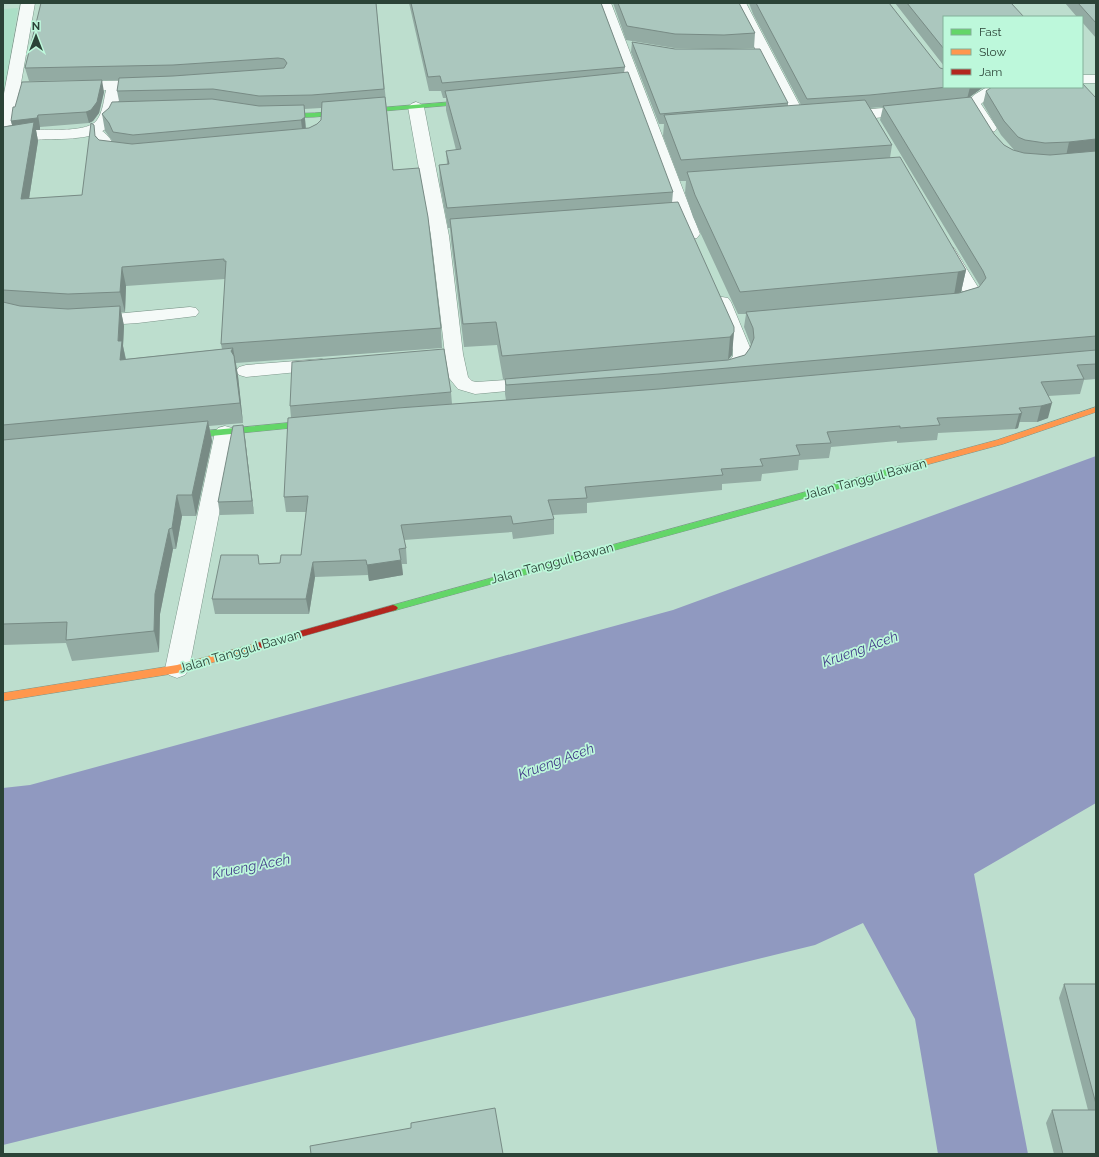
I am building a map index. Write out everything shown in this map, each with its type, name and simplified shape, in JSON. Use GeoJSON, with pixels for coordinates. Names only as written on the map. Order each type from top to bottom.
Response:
{"type":"FeatureCollection","features":[{"type":"Feature","properties":{"kind":"street"},"geometry":{"type":"LineString","coordinates":[[28,3],[3,140],[38,135],[61,135],[92,130],[103,124],[111,112],[115,85]]}},
{"type":"Feature","properties":{"kind":"street"},"geometry":{"type":"LineString","coordinates":[[604,3],[626,46],[631,87],[661,131],[681,187],[677,218],[697,246]]}},
{"type":"Feature","properties":{"kind":"street"},"geometry":{"type":"LineString","coordinates":[[739,3],[757,53],[807,118],[784,120]]}},
{"type":"Feature","properties":{"kind":"street"},"geometry":{"type":"LineString","coordinates":[[1083,79],[1096,79]]}},
{"type":"Feature","properties":{"kind":"street"},"geometry":{"type":"LineString","coordinates":[[12,88],[160,84]]}},
{"type":"Feature","properties":{"kind":"street"},"geometry":{"type":"LineString","coordinates":[[996,138],[964,104],[1000,88]]}},
{"type":"Feature","properties":{"kind":"street"},"geometry":{"type":"LineString","coordinates":[[268,116],[314,122],[416,107],[487,101]]}},
{"type":"Feature","properties":{"kind":"street"},"geometry":{"type":"LineString","coordinates":[[416,107],[448,235],[447,354],[459,378],[465,385],[475,388],[547,383]]}},
{"type":"Feature","properties":{"kind":"street"},"geometry":{"type":"LineString","coordinates":[[830,117],[872,122],[923,110]]}},
{"type":"Feature","properties":{"kind":"street"},"geometry":{"type":"LineString","coordinates":[[933,304],[966,299],[971,296],[972,292],[941,239]]}},
{"type":"Feature","properties":{"kind":"street"},"geometry":{"type":"LineString","coordinates":[[702,370],[726,368],[736,364],[742,356],[738,321],[715,287]]}},
{"type":"Feature","properties":{"kind":"street"},"geometry":{"type":"LineString","coordinates":[[77,322],[138,318],[190,312]]}},
{"type":"Feature","properties":{"kind":"street"},"geometry":{"type":"LineString","coordinates":[[246,371],[338,364]]}},
{"type":"Feature","properties":{"kind":"street","name":"Jalan Tanggul Bawan"},"geometry":{"type":"LineString","coordinates":[[3,697],[177,669],[512,574],[1000,442],[1096,409]]}},
{"type":"Feature","properties":{"kind":"street"},"geometry":{"type":"LineString","coordinates":[[169,437],[328,422]]}},
{"type":"Feature","properties":{"kind":"street"},"geometry":{"type":"LineString","coordinates":[[177,669],[225,432]]}},
{"type":"Feature","properties":{"kind":"lane"},"geometry":{"type":"LineString","coordinates":[[92,130],[106,142],[108,154],[136,157]]}},
{"type":"Feature","properties":{"kind":"shaded area"},"geometry":{"type":"Polygon","coordinates":[[[18,8],[3,104],[3,9],[18,8]]]}},
{"type":"Feature","properties":{"kind":"water","name":"Krueng Aceh"},"geometry":{"type":"Polygon","coordinates":[[[1096,456],[1096,803],[974,874],[1028,1154],[938,1154],[915,1019],[863,923],[815,945],[3,1145],[3,788],[30,785],[673,610],[1096,456]]]}},
{"type":"Feature","properties":{"kind":"building"},"geometry":{"type":"Polygon","coordinates":[[[41,3],[376,3],[384,89],[312,95],[259,96],[213,89],[117,91],[119,78],[173,76],[284,68],[287,63],[284,59],[278,58],[173,65],[25,68],[41,3]]]}},
{"type":"Feature","properties":{"kind":"building"},"geometry":{"type":"Polygon","coordinates":[[[411,3],[601,3],[625,67],[442,83],[440,76],[428,77],[411,3]]]}},
{"type":"Feature","properties":{"kind":"building"},"geometry":{"type":"Polygon","coordinates":[[[618,3],[739,3],[755,33],[724,35],[675,34],[627,26],[618,3]]]}},
{"type":"Feature","properties":{"kind":"building"},"geometry":{"type":"Polygon","coordinates":[[[756,3],[889,3],[940,68],[943,69],[943,88],[870,95],[807,99],[756,3]]]}},
{"type":"Feature","properties":{"kind":"building"},"geometry":{"type":"Polygon","coordinates":[[[907,3],[1011,3],[1023,16],[943,16],[943,48],[907,3]]]}},
{"type":"Feature","properties":{"kind":"building"},"geometry":{"type":"Polygon","coordinates":[[[1078,3],[1096,3],[1096,23],[1078,3]]]}},
{"type":"Feature","properties":{"kind":"building"},"geometry":{"type":"Polygon","coordinates":[[[632,42],[675,49],[760,49],[788,103],[660,114],[632,42]]]}},
{"type":"Feature","properties":{"kind":"building"},"geometry":{"type":"Polygon","coordinates":[[[628,72],[673,192],[447,208],[439,165],[449,164],[446,151],[461,149],[445,91],[628,72]]]}},
{"type":"Feature","properties":{"kind":"building"},"geometry":{"type":"Polygon","coordinates":[[[102,80],[97,102],[91,110],[86,112],[38,115],[37,118],[11,121],[13,107],[15,107],[22,82],[102,80]]]}},
{"type":"Feature","properties":{"kind":"building"},"geometry":{"type":"Polygon","coordinates":[[[1083,84],[1096,98],[1096,139],[1045,143],[1025,140],[1018,137],[1004,121],[986,91],[990,88],[1083,88],[1083,84]]]}},
{"type":"Feature","properties":{"kind":"building"},"geometry":{"type":"Polygon","coordinates":[[[385,97],[393,170],[419,168],[428,217],[441,328],[221,344],[226,261],[224,261],[224,259],[122,267],[120,292],[68,294],[3,290],[3,127],[34,122],[21,199],[82,195],[91,123],[94,125],[95,136],[99,140],[132,144],[309,128],[321,120],[322,102],[385,97]]]}},
{"type":"Feature","properties":{"kind":"building"},"geometry":{"type":"Polygon","coordinates":[[[971,97],[994,134],[1004,145],[1013,150],[1024,153],[1050,155],[1096,151],[1096,336],[659,374],[506,385],[505,379],[728,360],[745,355],[754,338],[753,328],[746,312],[959,293],[979,287],[986,278],[983,271],[883,106],[971,97]]]}},
{"type":"Feature","properties":{"kind":"building"},"geometry":{"type":"Polygon","coordinates":[[[212,99],[259,106],[304,105],[305,117],[301,120],[133,135],[113,132],[109,123],[102,114],[109,108],[112,102],[212,99]]]}},
{"type":"Feature","properties":{"kind":"building"},"geometry":{"type":"Polygon","coordinates":[[[865,100],[892,145],[681,160],[664,115],[865,100]]]}},
{"type":"Feature","properties":{"kind":"building"},"geometry":{"type":"Polygon","coordinates":[[[900,157],[966,270],[958,272],[740,292],[695,195],[687,172],[900,157]]]}},
{"type":"Feature","properties":{"kind":"building"},"geometry":{"type":"Polygon","coordinates":[[[678,202],[734,327],[734,332],[730,337],[502,356],[496,322],[463,324],[450,219],[678,202]]]}},
{"type":"Feature","properties":{"kind":"building"},"geometry":{"type":"Polygon","coordinates":[[[3,302],[20,306],[68,309],[120,306],[118,341],[122,341],[120,360],[233,348],[231,351],[234,356],[240,403],[3,425],[3,302]]]}},
{"type":"Feature","properties":{"kind":"building"},"geometry":{"type":"Polygon","coordinates":[[[444,349],[451,392],[290,406],[292,362],[444,349]]]}},
{"type":"Feature","properties":{"kind":"building"},"geometry":{"type":"Polygon","coordinates":[[[1096,350],[1096,364],[1077,365],[1084,379],[1041,382],[1052,403],[1041,406],[1019,408],[1022,413],[1019,414],[937,418],[940,425],[900,428],[900,426],[827,432],[831,443],[796,445],[800,455],[760,459],[763,466],[721,469],[723,475],[585,487],[587,498],[548,500],[554,519],[513,524],[511,516],[401,525],[406,548],[399,549],[401,560],[367,565],[366,560],[313,562],[306,599],[212,599],[221,555],[258,555],[259,564],[280,563],[281,555],[301,555],[308,496],[284,497],[288,418],[398,408],[659,389],[1096,350]]]}},
{"type":"Feature","properties":{"kind":"building"},"geometry":{"type":"Polygon","coordinates":[[[208,421],[192,495],[177,495],[172,528],[169,529],[155,594],[154,631],[66,640],[67,622],[3,624],[3,440],[208,421]]]}},
{"type":"Feature","properties":{"kind":"building"},"geometry":{"type":"Polygon","coordinates":[[[243,425],[252,501],[218,502],[233,426],[243,425]]]}},
{"type":"Feature","properties":{"kind":"building"},"geometry":{"type":"Polygon","coordinates":[[[1064,984],[1096,984],[1096,1104],[1064,984]]]}},
{"type":"Feature","properties":{"kind":"building"},"geometry":{"type":"Polygon","coordinates":[[[495,1108],[503,1154],[311,1154],[310,1146],[411,1128],[411,1123],[495,1108]]]}},
{"type":"Feature","properties":{"kind":"building"},"geometry":{"type":"Polygon","coordinates":[[[1052,1110],[1096,1110],[1096,1154],[1063,1154],[1052,1110]]]}},
{"type":"Feature","properties":{"kind":"traffic: fast"},"geometry":{"type":"LineString","coordinates":[[276,116],[314,115],[475,102]]}},
{"type":"Feature","properties":{"kind":"traffic: fast"},"geometry":{"type":"LineString","coordinates":[[181,436],[318,423]]}},
{"type":"Feature","properties":{"kind":"traffic: fast"},"geometry":{"type":"LineString","coordinates":[[393,608],[922,463]]}},
{"type":"Feature","properties":{"kind":"traffic: slow"},"geometry":{"type":"LineString","coordinates":[[922,463],[1000,442],[1096,409]]}},
{"type":"Feature","properties":{"kind":"traffic: slow"},"geometry":{"type":"LineString","coordinates":[[3,697],[177,669],[261,645]]}},
{"type":"Feature","properties":{"kind":"traffic: jam"},"geometry":{"type":"LineString","coordinates":[[261,645],[393,608]]}}]}
